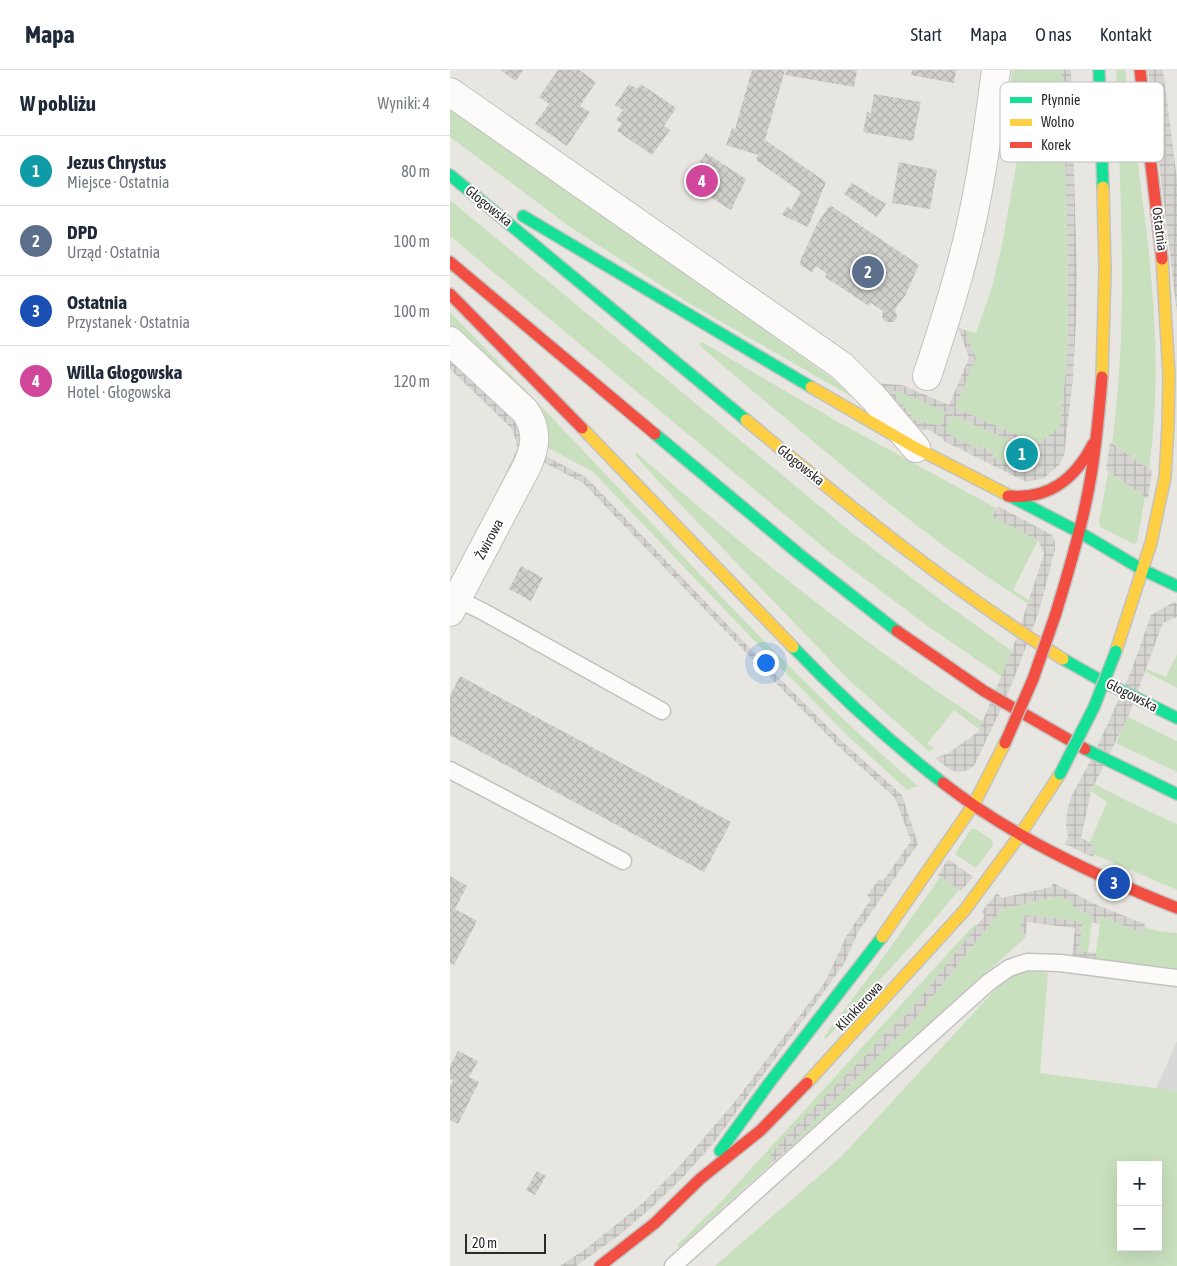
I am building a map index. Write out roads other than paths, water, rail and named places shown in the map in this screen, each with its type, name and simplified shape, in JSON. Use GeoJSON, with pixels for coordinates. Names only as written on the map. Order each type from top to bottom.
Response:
{"type":"FeatureCollection","features":[{"type":"Feature","properties":{"kind":"street"},"geometry":{"type":"LineString","coordinates":[[927,376],[946,317],[970,229],[996,70]]}},
{"type":"Feature","properties":{"kind":"street"},"geometry":{"type":"LineString","coordinates":[[450,92],[842,366],[869,392],[916,448]]}},
{"type":"Feature","properties":{"kind":"street"},"geometry":{"type":"LineString","coordinates":[[974,804],[1005,743],[1033,679],[1055,616],[1079,532],[1092,470],[1102,380],[1105,305],[1101,162]]}},
{"type":"Feature","properties":{"kind":"street","name":"Ostatnia"},"geometry":{"type":"LineString","coordinates":[[1020,835],[1060,774],[1094,707],[1116,651],[1143,570],[1154,533],[1164,482],[1171,424],[1172,393],[1164,255],[1152,162]]}},
{"type":"Feature","properties":{"kind":"street"},"geometry":{"type":"LineString","coordinates":[[451,175],[916,448],[1079,532],[1143,570],[1177,586]]}},
{"type":"Feature","properties":{"kind":"street","name":"Głogowska"},"geometry":{"type":"LineString","coordinates":[[451,175],[863,517],[939,574],[996,615],[1076,667],[1177,718]]}},
{"type":"Feature","properties":{"kind":"street"},"geometry":{"type":"LineString","coordinates":[[450,262],[821,571],[917,644],[976,685],[1047,728],[1126,771],[1177,794]]}},
{"type":"Feature","properties":{"kind":"street"},"geometry":{"type":"LineString","coordinates":[[450,294],[647,494],[782,636],[839,693],[919,765],[948,787],[1020,835],[1061,858],[1114,883],[1177,908]]}},
{"type":"Feature","properties":{"kind":"street","name":"Żwirowa"},"geometry":{"type":"LineString","coordinates":[[450,341],[525,411],[534,429],[535,442],[527,466],[454,605]]}},
{"type":"Feature","properties":{"kind":"street"},"geometry":{"type":"LineString","coordinates":[[1008,496],[1024,497],[1039,495],[1061,483],[1086,456],[1094,443],[1097,431]]}},
{"type":"Feature","properties":{"kind":"street","name":"Klinkierowa"},"geometry":{"type":"LineString","coordinates":[[700,1179],[770,1082],[886,932],[944,851],[974,804]]}},
{"type":"Feature","properties":{"kind":"street","name":"Klinkierowa"},"geometry":{"type":"LineString","coordinates":[[600,1266],[654,1223],[700,1179],[761,1130],[822,1067],[964,911],[1020,835]]}},
{"type":"Feature","properties":{"kind":"lane"},"geometry":{"type":"LineString","coordinates":[[454,605],[482,610],[662,711]]}},
{"type":"Feature","properties":{"kind":"lane"},"geometry":{"type":"LineString","coordinates":[[450,770],[623,861]]}},
{"type":"Feature","properties":{"kind":"lane"},"geometry":{"type":"LineString","coordinates":[[673,1266],[989,982],[1010,968],[1028,962],[1060,963],[1177,978]]}},
{"type":"Feature","properties":{"kind":"place","name":"Willa Głogowska"},"geometry":{"type":"Point","coordinates":[702,181]}},
{"type":"Feature","properties":{"kind":"place","name":"DPD"},"geometry":{"type":"Point","coordinates":[868,272]}},
{"type":"Feature","properties":{"kind":"place","name":"Jezus Chrystus"},"geometry":{"type":"Point","coordinates":[1022,454]}},
{"type":"Feature","properties":{"kind":"place","name":"Ostatnia"},"geometry":{"type":"Point","coordinates":[1114,883]}}]}
